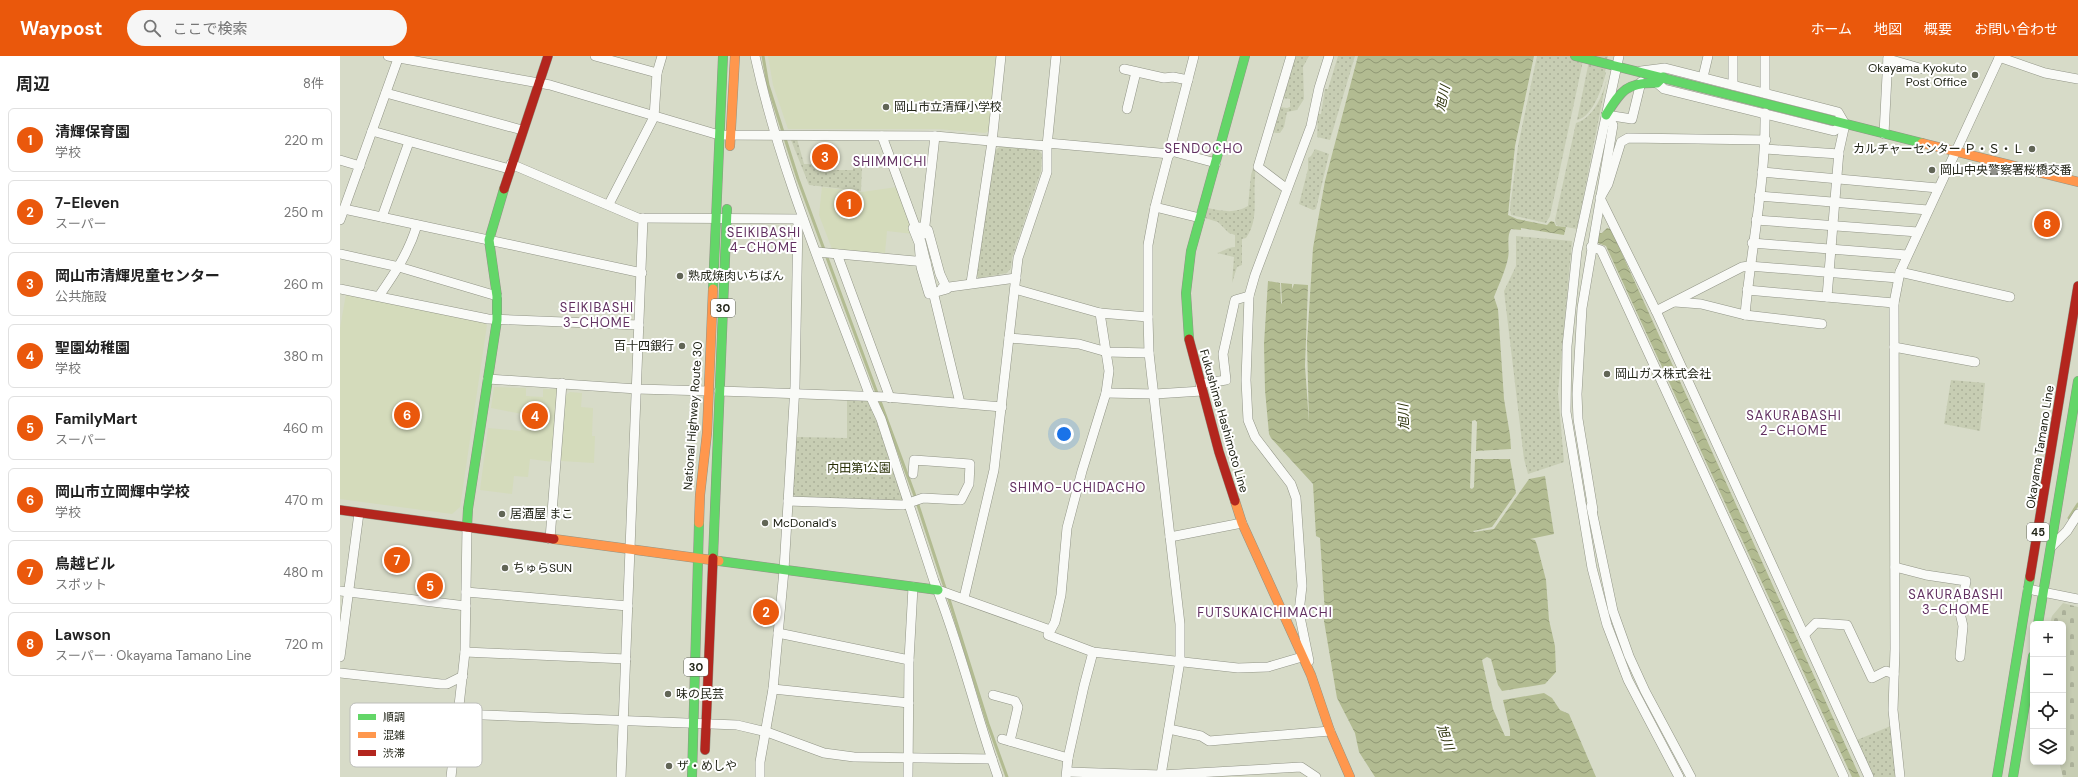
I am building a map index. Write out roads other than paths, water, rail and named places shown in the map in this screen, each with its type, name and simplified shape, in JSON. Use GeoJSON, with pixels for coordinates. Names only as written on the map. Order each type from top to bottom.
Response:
{"type":"FeatureCollection","features":[{"type":"Feature","properties":{"kind":"main road"},"geometry":{"type":"LineString","coordinates":[[467,527],[468,509],[497,320],[497,296],[489,240],[510,166],[548,56]]}},
{"type":"Feature","properties":{"kind":"main road","name":"National Highway Route 30"},"geometry":{"type":"LineString","coordinates":[[692,777],[698,558],[708,391],[723,56]]}},
{"type":"Feature","properties":{"kind":"main road"},"geometry":{"type":"LineString","coordinates":[[729,158],[735,56]]}},
{"type":"Feature","properties":{"kind":"main road","name":"Fukushima Hashimoto Line"},"geometry":{"type":"LineString","coordinates":[[1246,56],[1188,262],[1186,293],[1189,341],[1218,452],[1242,523],[1311,675],[1330,732],[1350,777]]}},
{"type":"Feature","properties":{"kind":"main road"},"geometry":{"type":"LineString","coordinates":[[1575,56],[1637,71],[1660,80],[2078,182]]}},
{"type":"Feature","properties":{"kind":"main road"},"geometry":{"type":"LineString","coordinates":[[1606,115],[1624,90],[1632,83],[1660,80]]}},
{"type":"Feature","properties":{"kind":"main road","name":"National Highway Route 30"},"geometry":{"type":"LineString","coordinates":[[704,762],[727,202]]}},
{"type":"Feature","properties":{"kind":"main road","name":"Okayama Tamano Line"},"geometry":{"type":"LineString","coordinates":[[1997,777],[2078,286]]}},
{"type":"Feature","properties":{"kind":"main road","name":"45"},"geometry":{"type":"LineString","coordinates":[[2039,621],[2078,380]]}},
{"type":"Feature","properties":{"kind":"main road"},"geometry":{"type":"LineString","coordinates":[[340,510],[550,539],[713,559],[940,591]]}},
{"type":"Feature","properties":{"kind":"main road"},"geometry":{"type":"LineString","coordinates":[[2013,777],[2033,657]]}},
{"type":"Feature","properties":{"kind":"street"},"geometry":{"type":"LineString","coordinates":[[388,56],[538,82],[654,117],[730,136],[935,136],[992,142],[1170,152],[1216,163]]}},
{"type":"Feature","properties":{"kind":"street"},"geometry":{"type":"LineString","coordinates":[[595,56],[657,73]]}},
{"type":"Feature","properties":{"kind":"street"},"geometry":{"type":"LineString","coordinates":[[609,204],[654,117],[657,73],[662,56]]}},
{"type":"Feature","properties":{"kind":"street"},"geometry":{"type":"LineString","coordinates":[[755,56],[764,95],[778,136],[801,219],[820,253],[881,419],[940,591],[998,777]]}},
{"type":"Feature","properties":{"kind":"street"},"geometry":{"type":"LineString","coordinates":[[972,283],[992,142],[1002,56]]}},
{"type":"Feature","properties":{"kind":"street"},"geometry":{"type":"LineString","coordinates":[[964,598],[994,470],[1018,258],[1047,172],[1047,144],[1056,56]]}},
{"type":"Feature","properties":{"kind":"street"},"geometry":{"type":"LineString","coordinates":[[1161,775],[1180,661],[1180,624],[1155,394],[1149,353],[1148,245],[1156,207],[1194,56]]}},
{"type":"Feature","properties":{"kind":"street"},"geometry":{"type":"LineString","coordinates":[[1287,189],[1258,167],[1291,56]]}},
{"type":"Feature","properties":{"kind":"street"},"geometry":{"type":"LineString","coordinates":[[1311,675],[1299,612],[1302,586],[1296,498],[1291,484],[1255,437],[1248,420],[1246,380],[1249,296],[1255,275],[1311,126],[1318,88],[1329,56]]}},
{"type":"Feature","properties":{"kind":"street"},"geometry":{"type":"LineString","coordinates":[[1619,56],[1577,251],[1567,346],[1566,404],[1574,466],[1592,568],[1607,624],[1628,680],[1679,777]]}},
{"type":"Feature","properties":{"kind":"street"},"geometry":{"type":"LineString","coordinates":[[1703,77],[1708,56]]}},
{"type":"Feature","properties":{"kind":"street"},"geometry":{"type":"LineString","coordinates":[[1733,56],[1733,85]]}},
{"type":"Feature","properties":{"kind":"street"},"geometry":{"type":"LineString","coordinates":[[1765,56],[1765,93]]}},
{"type":"Feature","properties":{"kind":"street"},"geometry":{"type":"LineString","coordinates":[[340,220],[399,57]]}},
{"type":"Feature","properties":{"kind":"street"},"geometry":{"type":"LineString","coordinates":[[1884,134],[1888,57],[1924,69]]}},
{"type":"Feature","properties":{"kind":"street"},"geometry":{"type":"LineString","coordinates":[[1900,777],[1893,710],[1895,567],[1894,302],[1899,275],[2000,57],[2044,73],[2078,79]]}},
{"type":"Feature","properties":{"kind":"street"},"geometry":{"type":"LineString","coordinates":[[1637,71],[1665,68],[1838,112],[1845,124],[1839,154],[1827,297]]}},
{"type":"Feature","properties":{"kind":"street"},"geometry":{"type":"LineString","coordinates":[[1124,69],[1164,78],[1173,77],[1188,80]]}},
{"type":"Feature","properties":{"kind":"street"},"geometry":{"type":"LineString","coordinates":[[1127,109],[1136,72]]}},
{"type":"Feature","properties":{"kind":"street"},"geometry":{"type":"LineString","coordinates":[[1660,80],[1664,89],[1834,131],[1845,124]]}},
{"type":"Feature","properties":{"kind":"street"},"geometry":{"type":"LineString","coordinates":[[1606,115],[1632,119],[1641,82]]}},
{"type":"Feature","properties":{"kind":"street"},"geometry":{"type":"LineString","coordinates":[[386,93],[522,130]]}},
{"type":"Feature","properties":{"kind":"street"},"geometry":{"type":"LineString","coordinates":[[1745,315],[1749,266],[1766,144],[1765,113]]}},
{"type":"Feature","properties":{"kind":"street"},"geometry":{"type":"LineString","coordinates":[[1606,115],[1613,125],[1591,247],[1582,308],[1577,394],[1578,418],[1593,510],[1613,611],[1629,656],[1645,691],[1692,777]]}},
{"type":"Feature","properties":{"kind":"street"},"geometry":{"type":"LineString","coordinates":[[372,131],[409,142],[510,166],[644,218],[727,217],[801,219]]}},
{"type":"Feature","properties":{"kind":"street"},"geometry":{"type":"LineString","coordinates":[[882,136],[920,228]]}},
{"type":"Feature","properties":{"kind":"street"},"geometry":{"type":"LineString","coordinates":[[923,261],[920,228],[935,136]]}},
{"type":"Feature","properties":{"kind":"street"},"geometry":{"type":"LineString","coordinates":[[1600,198],[1608,184],[1621,142],[1628,138],[1766,144],[1839,154]]}},
{"type":"Feature","properties":{"kind":"street"},"geometry":{"type":"LineString","coordinates":[[382,217],[409,142]]}},
{"type":"Feature","properties":{"kind":"street"},"geometry":{"type":"LineString","coordinates":[[340,160],[360,166]]}},
{"type":"Feature","properties":{"kind":"street"},"geometry":{"type":"LineString","coordinates":[[1762,172],[1938,188]]}},
{"type":"Feature","properties":{"kind":"street"},"geometry":{"type":"LineString","coordinates":[[1759,196],[1928,210]]}},
{"type":"Feature","properties":{"kind":"street"},"geometry":{"type":"LineString","coordinates":[[1600,198],[1656,311],[1869,777]]}},
{"type":"Feature","properties":{"kind":"street"},"geometry":{"type":"LineString","coordinates":[[1156,207],[1200,218]]}},
{"type":"Feature","properties":{"kind":"street"},"geometry":{"type":"LineString","coordinates":[[344,209],[642,273]]}},
{"type":"Feature","properties":{"kind":"street"},"geometry":{"type":"LineString","coordinates":[[621,777],[644,218]]}},
{"type":"Feature","properties":{"kind":"street"},"geometry":{"type":"LineString","coordinates":[[760,777],[760,762],[764,739],[767,732],[773,689],[784,570],[794,394],[801,219]]}},
{"type":"Feature","properties":{"kind":"street"},"geometry":{"type":"LineString","coordinates":[[1756,220],[1918,232]]}},
{"type":"Feature","properties":{"kind":"street"},"geometry":{"type":"LineString","coordinates":[[379,296],[399,267],[411,245],[417,225]]}},
{"type":"Feature","properties":{"kind":"street"},"geometry":{"type":"LineString","coordinates":[[946,287],[940,274],[928,230],[913,228],[933,291],[960,403]]}},
{"type":"Feature","properties":{"kind":"street"},"geometry":{"type":"LineString","coordinates":[[1752,243],[1907,255]]}},
{"type":"Feature","properties":{"kind":"street"},"geometry":{"type":"LineString","coordinates":[[1591,247],[1601,250],[1844,777]]}},
{"type":"Feature","properties":{"kind":"street"},"geometry":{"type":"LineString","coordinates":[[820,253],[923,261]]}},
{"type":"Feature","properties":{"kind":"street"},"geometry":{"type":"LineString","coordinates":[[340,254],[399,267],[497,296]]}},
{"type":"Feature","properties":{"kind":"street"},"geometry":{"type":"LineString","coordinates":[[835,254],[888,398]]}},
{"type":"Feature","properties":{"kind":"street"},"geometry":{"type":"LineString","coordinates":[[1656,311],[1742,266],[1899,275],[2010,297]]}},
{"type":"Feature","properties":{"kind":"street"},"geometry":{"type":"LineString","coordinates":[[933,291],[946,287],[1016,278]]}},
{"type":"Feature","properties":{"kind":"street"},"geometry":{"type":"LineString","coordinates":[[340,289],[497,320],[640,325]]}},
{"type":"Feature","properties":{"kind":"street"},"geometry":{"type":"LineString","coordinates":[[1015,289],[1100,313],[1148,317]]}},
{"type":"Feature","properties":{"kind":"street"},"geometry":{"type":"LineString","coordinates":[[1747,290],[1894,302]]}},
{"type":"Feature","properties":{"kind":"street"},"geometry":{"type":"LineString","coordinates":[[1106,393],[1155,394],[1201,387],[1226,380],[1223,354],[1232,308],[1235,300],[1249,296]]}},
{"type":"Feature","properties":{"kind":"street"},"geometry":{"type":"LineString","coordinates":[[1673,302],[1702,304],[1745,315],[1822,324]]}},
{"type":"Feature","properties":{"kind":"street"},"geometry":{"type":"LineString","coordinates":[[1100,313],[1109,371],[1106,393],[1082,471],[1068,528],[1061,595],[1055,622],[1048,635],[1093,652],[1238,668],[1268,667],[1302,657]]}},
{"type":"Feature","properties":{"kind":"street"},"geometry":{"type":"LineString","coordinates":[[1009,338],[1078,344],[1107,352],[1149,353]]}},
{"type":"Feature","properties":{"kind":"street"},"geometry":{"type":"LineString","coordinates":[[1894,347],[1975,362]]}},
{"type":"Feature","properties":{"kind":"street"},"geometry":{"type":"LineString","coordinates":[[488,379],[637,389],[708,391]]}},
{"type":"Feature","properties":{"kind":"street"},"geometry":{"type":"LineString","coordinates":[[550,539],[562,384]]}},
{"type":"Feature","properties":{"kind":"street"},"geometry":{"type":"LineString","coordinates":[[719,391],[873,397],[1002,407]]}},
{"type":"Feature","properties":{"kind":"street"},"geometry":{"type":"LineString","coordinates":[[788,501],[902,505],[923,498],[960,500],[969,484],[970,464],[914,460],[913,474]]}},
{"type":"Feature","properties":{"kind":"street"},"geometry":{"type":"LineString","coordinates":[[1574,466],[1593,510]]}},
{"type":"Feature","properties":{"kind":"street"},"geometry":{"type":"LineString","coordinates":[[340,657],[344,592],[359,513]]}},
{"type":"Feature","properties":{"kind":"street"},"geometry":{"type":"LineString","coordinates":[[2052,546],[2067,531],[2078,514]]}},
{"type":"Feature","properties":{"kind":"street"},"geometry":{"type":"LineString","coordinates":[[1170,536],[1242,523]]}},
{"type":"Feature","properties":{"kind":"street"},"geometry":{"type":"LineString","coordinates":[[459,703],[465,652],[467,527]]}},
{"type":"Feature","properties":{"kind":"street"},"geometry":{"type":"LineString","coordinates":[[1895,567],[1926,575],[1966,581],[1960,612],[1963,626],[1960,657]]}},
{"type":"Feature","properties":{"kind":"street"},"geometry":{"type":"LineString","coordinates":[[908,777],[913,587]]}},
{"type":"Feature","properties":{"kind":"street"},"geometry":{"type":"LineString","coordinates":[[2028,589],[2078,599]]}},
{"type":"Feature","properties":{"kind":"street"},"geometry":{"type":"LineString","coordinates":[[940,591],[964,598],[1050,630]]}},
{"type":"Feature","properties":{"kind":"street"},"geometry":{"type":"LineString","coordinates":[[344,592],[466,606]]}},
{"type":"Feature","properties":{"kind":"street"},"geometry":{"type":"LineString","coordinates":[[466,592],[628,606]]}},
{"type":"Feature","properties":{"kind":"street"},"geometry":{"type":"LineString","coordinates":[[1804,635],[1816,623],[1847,625],[1872,678],[1886,671],[1894,674]]}},
{"type":"Feature","properties":{"kind":"street"},"geometry":{"type":"LineString","coordinates":[[778,633],[910,660]]}},
{"type":"Feature","properties":{"kind":"street"},"geometry":{"type":"LineString","coordinates":[[465,652],[626,659]]}},
{"type":"Feature","properties":{"kind":"street"},"geometry":{"type":"LineString","coordinates":[[1093,652],[1068,758],[1067,774],[1161,775],[1300,767],[1316,777]]}},
{"type":"Feature","properties":{"kind":"street"},"geometry":{"type":"LineString","coordinates":[[340,673],[440,684],[447,684],[463,676]]}},
{"type":"Feature","properties":{"kind":"street"},"geometry":{"type":"LineString","coordinates":[[773,689],[909,703]]}},
{"type":"Feature","properties":{"kind":"street"},"geometry":{"type":"LineString","coordinates":[[993,695],[1015,701],[1018,707],[1006,740],[1068,758]]}},
{"type":"Feature","properties":{"kind":"street"},"geometry":{"type":"LineString","coordinates":[[482,715],[737,725],[767,732],[824,753],[854,757],[992,759]]}},
{"type":"Feature","properties":{"kind":"street"},"geometry":{"type":"LineString","coordinates":[[1169,729],[1201,736],[1209,741],[1330,732]]}},
{"type":"Feature","properties":{"kind":"street"},"geometry":{"type":"LineString","coordinates":[[451,777],[452,767]]}},
{"type":"Feature","properties":{"kind":"water","name":"旭川"},"geometry":{"type":"Polygon","coordinates":[[[1358,56],[1534,56],[1515,146],[1508,215],[1517,219],[1547,225],[1551,221],[1554,222],[1556,226],[1566,227],[1564,235],[1521,228],[1521,230],[1511,229],[1508,239],[1508,258],[1504,273],[1494,297],[1498,309],[1504,399],[1511,449],[1476,451],[1477,422],[1475,420],[1472,421],[1470,488],[1472,489],[1474,487],[1475,459],[1510,459],[1516,493],[1492,527],[1473,531],[1494,529],[1529,479],[1545,476],[1554,534],[1530,539],[1535,540],[1537,545],[1546,580],[1549,620],[1555,646],[1556,672],[1545,684],[1502,691],[1498,685],[1491,659],[1487,657],[1482,660],[1493,709],[1505,736],[1510,736],[1510,730],[1503,700],[1544,693],[1552,698],[1560,710],[1569,714],[1596,777],[1375,777],[1359,752],[1355,733],[1337,698],[1324,621],[1325,613],[1320,538],[1316,536],[1313,484],[1269,434],[1265,390],[1264,344],[1268,281],[1280,283],[1281,304],[1281,283],[1292,284],[1292,289],[1294,284],[1308,285],[1305,366],[1309,423],[1307,343],[1313,248],[1325,181],[1358,56]]]}},
{"type":"Feature","properties":{"kind":"water"},"geometry":{"type":"Polygon","coordinates":[[[1607,228],[1614,230],[1613,233],[1628,267],[1860,777],[1852,777],[1606,246],[1595,242],[1597,233],[1602,233],[1607,228]]]}},
{"type":"Feature","properties":{"kind":"waterway"},"geometry":{"type":"LineString","coordinates":[[763,56],[768,85],[798,179],[915,496],[946,591]]}},
{"type":"Feature","properties":{"kind":"waterway"},"geometry":{"type":"LineString","coordinates":[[2069,518],[2078,504]]}},
{"type":"Feature","properties":{"kind":"waterway"},"geometry":{"type":"LineString","coordinates":[[948,596],[988,724],[1007,777]]}},
{"type":"Feature","properties":{"kind":"place","name":"Okayama Kyokuto Post Office"},"geometry":{"type":"Point","coordinates":[1975,75]}},
{"type":"Feature","properties":{"kind":"place","name":"岡山市立清輝小学校"},"geometry":{"type":"Point","coordinates":[886,107]}},
{"type":"Feature","properties":{"kind":"place","name":"カルチャーセンター Ｐ・Ｓ・Ｌ"},"geometry":{"type":"Point","coordinates":[2032,149]}},
{"type":"Feature","properties":{"kind":"place","name":"岡山市清輝児童センター"},"geometry":{"type":"Point","coordinates":[825,157]}},
{"type":"Feature","properties":{"kind":"place","name":"岡山中央警察署桜橋交番"},"geometry":{"type":"Point","coordinates":[1932,170]}},
{"type":"Feature","properties":{"kind":"place","name":"清輝保育園"},"geometry":{"type":"Point","coordinates":[849,204]}},
{"type":"Feature","properties":{"kind":"place","name":"Lawson"},"geometry":{"type":"Point","coordinates":[2047,224]}},
{"type":"Feature","properties":{"kind":"place","name":"熟成焼肉いちばん"},"geometry":{"type":"Point","coordinates":[680,276]}},
{"type":"Feature","properties":{"kind":"place","name":"百十四銀行"},"geometry":{"type":"Point","coordinates":[682,346]}},
{"type":"Feature","properties":{"kind":"place","name":"岡山ガス株式会社"},"geometry":{"type":"Point","coordinates":[1607,374]}},
{"type":"Feature","properties":{"kind":"place","name":"岡山市立岡輝中学校"},"geometry":{"type":"Point","coordinates":[407,415]}},
{"type":"Feature","properties":{"kind":"place","name":"聖園幼稚園"},"geometry":{"type":"Point","coordinates":[535,416]}},
{"type":"Feature","properties":{"kind":"place","name":"居酒屋 まこ"},"geometry":{"type":"Point","coordinates":[502,514]}},
{"type":"Feature","properties":{"kind":"place","name":"McDonald's"},"geometry":{"type":"Point","coordinates":[765,523]}},
{"type":"Feature","properties":{"kind":"place","name":"鳥越ビル"},"geometry":{"type":"Point","coordinates":[397,560]}},
{"type":"Feature","properties":{"kind":"place","name":"ちゅらSUN"},"geometry":{"type":"Point","coordinates":[505,568]}},
{"type":"Feature","properties":{"kind":"place","name":"FamilyMart"},"geometry":{"type":"Point","coordinates":[430,586]}},
{"type":"Feature","properties":{"kind":"place","name":"7-Eleven"},"geometry":{"type":"Point","coordinates":[766,612]}},
{"type":"Feature","properties":{"kind":"place","name":"味の民芸"},"geometry":{"type":"Point","coordinates":[668,694]}},
{"type":"Feature","properties":{"kind":"place","name":"ザ・めしや"},"geometry":{"type":"Point","coordinates":[669,766]}},
{"type":"Feature","properties":{"kind":"district","name":"SENDOCHO"},"geometry":{"type":"Point","coordinates":[1204,148]}},
{"type":"Feature","properties":{"kind":"district","name":"SHIMMICHI"},"geometry":{"type":"Point","coordinates":[890,161]}},
{"type":"Feature","properties":{"kind":"district","name":"SEIKIBASHI 4-CHOME"},"geometry":{"type":"Point","coordinates":[764,240]}},
{"type":"Feature","properties":{"kind":"district","name":"SEIKIBASHI 3-CHOME"},"geometry":{"type":"Point","coordinates":[597,314]}},
{"type":"Feature","properties":{"kind":"district","name":"SAKURABASHI 2-CHOME"},"geometry":{"type":"Point","coordinates":[1794,422]}},
{"type":"Feature","properties":{"kind":"district","name":"SHIMO-UCHIDACHO"},"geometry":{"type":"Point","coordinates":[1078,487]}},
{"type":"Feature","properties":{"kind":"district","name":"SAKURABASHI 3-CHOME"},"geometry":{"type":"Point","coordinates":[1956,602]}},
{"type":"Feature","properties":{"kind":"district","name":"FUTSUKAICHIMACHI"},"geometry":{"type":"Point","coordinates":[1265,612]}},
{"type":"Feature","properties":{"kind":"park label","name":"内田第1公園"},"geometry":{"type":"Point","coordinates":[859,468]}}]}
